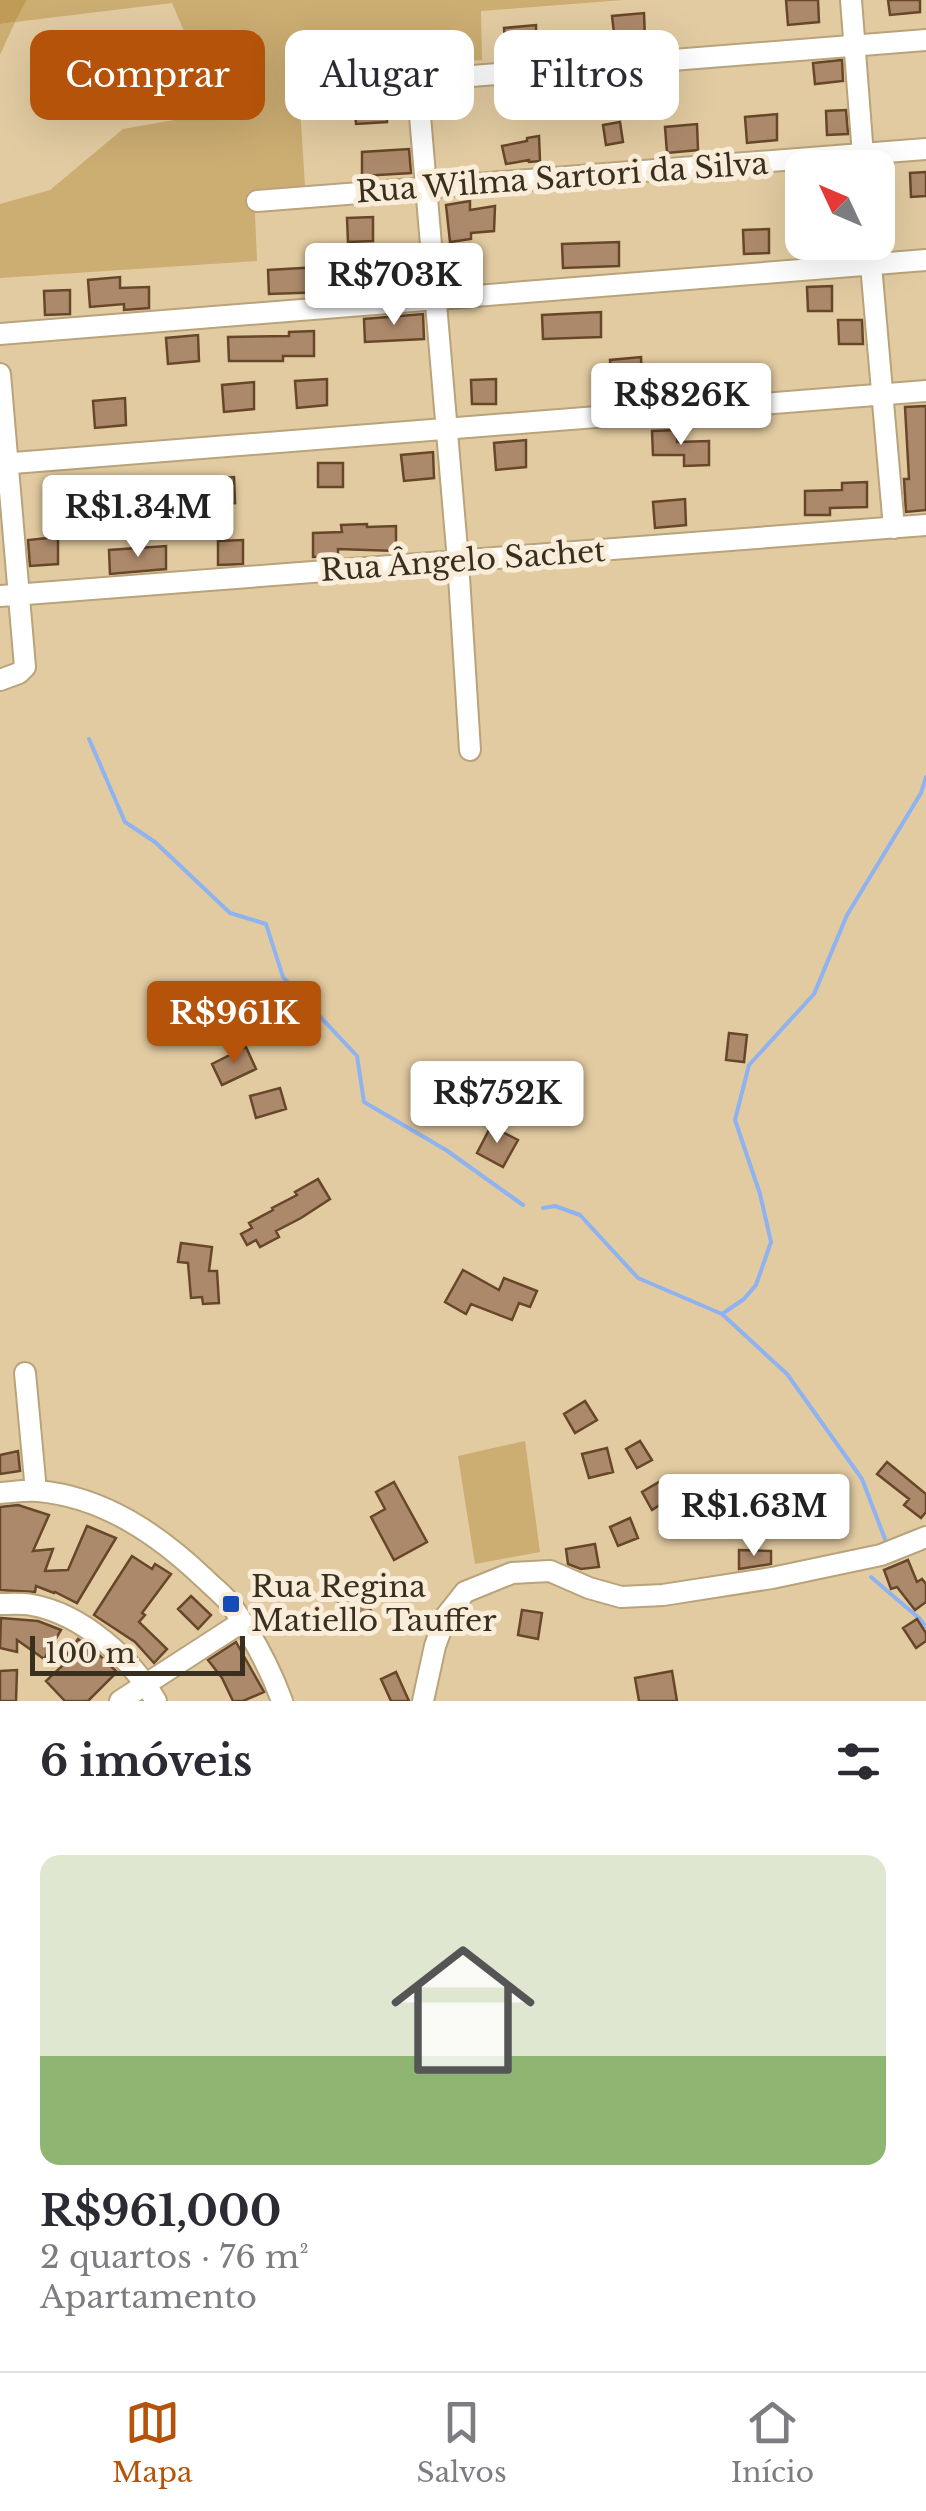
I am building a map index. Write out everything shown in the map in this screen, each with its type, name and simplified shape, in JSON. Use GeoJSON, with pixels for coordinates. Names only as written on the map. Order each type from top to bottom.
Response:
{"type":"FeatureCollection","features":[{"type":"Feature","properties":{"kind":"street"},"geometry":{"type":"LineString","coordinates":[[851,0],[862,150]]}},
{"type":"Feature","properties":{"kind":"street"},"geometry":{"type":"LineString","coordinates":[[474,76],[926,40]]}},
{"type":"Feature","properties":{"kind":"street"},"geometry":{"type":"LineString","coordinates":[[420,120],[470,750]]}},
{"type":"Feature","properties":{"kind":"street","name":"Rua Wilma Sartori da Silva"},"geometry":{"type":"LineString","coordinates":[[895,155],[926,149]]}},
{"type":"Feature","properties":{"kind":"street","name":"Rua Wilma Sartori da Silva"},"geometry":{"type":"LineString","coordinates":[[257,201],[785,166]]}},
{"type":"Feature","properties":{"kind":"street"},"geometry":{"type":"LineString","coordinates":[[895,256],[926,260]]}},
{"type":"Feature","properties":{"kind":"street"},"geometry":{"type":"LineString","coordinates":[[0,334],[436,300],[805,260]]}},
{"type":"Feature","properties":{"kind":"street"},"geometry":{"type":"LineString","coordinates":[[871,260],[894,528]]}},
{"type":"Feature","properties":{"kind":"street"},"geometry":{"type":"LineString","coordinates":[[0,374],[9,595],[25,667],[0,680]]}},
{"type":"Feature","properties":{"kind":"street"},"geometry":{"type":"LineString","coordinates":[[4,464],[926,391]]}},
{"type":"Feature","properties":{"kind":"street","name":"Rua Ângelo Sachet"},"geometry":{"type":"LineString","coordinates":[[9,595],[926,526]]}},
{"type":"Feature","properties":{"kind":"street"},"geometry":{"type":"LineString","coordinates":[[24,1373],[36,1491]]}},
{"type":"Feature","properties":{"kind":"street"},"geometry":{"type":"LineString","coordinates":[[0,1493],[36,1491],[67,1496],[104,1507],[154,1536],[230,1604],[273,1675],[282,1701]]}},
{"type":"Feature","properties":{"kind":"street"},"geometry":{"type":"LineString","coordinates":[[423,1701],[446,1616],[465,1592],[512,1573],[550,1570],[620,1597],[663,1595],[881,1555],[926,1537]]}},
{"type":"Feature","properties":{"kind":"street"},"geometry":{"type":"LineString","coordinates":[[0,1604],[32,1605],[60,1614],[88,1630],[118,1652],[151,1693]]}},
{"type":"Feature","properties":{"kind":"street"},"geometry":{"type":"LineString","coordinates":[[120,1701],[151,1693],[242,1622]]}},
{"type":"Feature","properties":{"kind":"shaded area"},"geometry":{"type":"Polygon","coordinates":[[[0,0],[27,0],[15,22],[0,24],[0,0]]]}},
{"type":"Feature","properties":{"kind":"shaded area"},"geometry":{"type":"Polygon","coordinates":[[[27,0],[623,0],[481,11],[482,60],[474,61],[474,30],[285,30],[285,120],[301,120],[305,187],[254,192],[257,261],[0,278],[0,204],[50,190],[123,129],[174,120],[265,120],[265,30],[184,30],[172,3],[15,22],[27,0]]]}},
{"type":"Feature","properties":{"kind":"shaded area"},"geometry":{"type":"Polygon","coordinates":[[[15,22],[0,55],[0,24],[15,22]]]}},
{"type":"Feature","properties":{"kind":"shaded area"},"geometry":{"type":"Polygon","coordinates":[[[525,1441],[540,1552],[475,1564],[458,1456],[525,1441]]]}},
{"type":"Feature","properties":{"kind":"building"},"geometry":{"type":"Polygon","coordinates":[[[786,0],[818,0],[819,22],[788,25],[786,0]]]}},
{"type":"Feature","properties":{"kind":"building"},"geometry":{"type":"Polygon","coordinates":[[[888,0],[920,0],[920,12],[890,15],[888,0]]]}},
{"type":"Feature","properties":{"kind":"building"},"geometry":{"type":"Polygon","coordinates":[[[644,13],[645,30],[614,30],[612,16],[644,13]]]}},
{"type":"Feature","properties":{"kind":"building"},"geometry":{"type":"Polygon","coordinates":[[[536,25],[536,30],[504,28],[536,25]]]}},
{"type":"Feature","properties":{"kind":"building"},"geometry":{"type":"Polygon","coordinates":[[[842,60],[843,81],[815,84],[813,63],[842,60]]]}},
{"type":"Feature","properties":{"kind":"building"},"geometry":{"type":"Polygon","coordinates":[[[846,110],[848,134],[827,135],[826,111],[846,110]]]}},
{"type":"Feature","properties":{"kind":"building"},"geometry":{"type":"Polygon","coordinates":[[[777,114],[777,140],[747,143],[745,117],[777,114]]]}},
{"type":"Feature","properties":{"kind":"building"},"geometry":{"type":"Polygon","coordinates":[[[356,120],[387,120],[387,122],[356,124],[356,120]]]}},
{"type":"Feature","properties":{"kind":"building"},"geometry":{"type":"Polygon","coordinates":[[[620,122],[623,142],[606,145],[603,125],[620,122]]]}},
{"type":"Feature","properties":{"kind":"building"},"geometry":{"type":"Polygon","coordinates":[[[697,124],[698,150],[667,153],[665,127],[697,124]]]}},
{"type":"Feature","properties":{"kind":"building"},"geometry":{"type":"Polygon","coordinates":[[[539,136],[540,161],[506,164],[502,146],[539,136]]]}},
{"type":"Feature","properties":{"kind":"building"},"geometry":{"type":"Polygon","coordinates":[[[409,149],[411,173],[362,176],[362,152],[409,149]]]}},
{"type":"Feature","properties":{"kind":"building"},"geometry":{"type":"Polygon","coordinates":[[[926,172],[926,196],[911,197],[910,173],[926,172]]]}},
{"type":"Feature","properties":{"kind":"building"},"geometry":{"type":"Polygon","coordinates":[[[470,201],[470,210],[495,206],[494,231],[471,233],[471,239],[450,242],[446,205],[470,201]]]}},
{"type":"Feature","properties":{"kind":"building"},"geometry":{"type":"Polygon","coordinates":[[[373,217],[373,241],[348,242],[347,218],[373,217]]]}},
{"type":"Feature","properties":{"kind":"building"},"geometry":{"type":"Polygon","coordinates":[[[769,229],[769,253],[744,254],[743,230],[769,229]]]}},
{"type":"Feature","properties":{"kind":"building"},"geometry":{"type":"Polygon","coordinates":[[[619,242],[619,266],[563,268],[562,244],[619,242]]]}},
{"type":"Feature","properties":{"kind":"building"},"geometry":{"type":"Polygon","coordinates":[[[401,247],[401,271],[376,272],[376,248],[401,247]]]}},
{"type":"Feature","properties":{"kind":"building"},"geometry":{"type":"Polygon","coordinates":[[[371,264],[371,289],[269,294],[268,270],[371,264]]]}},
{"type":"Feature","properties":{"kind":"building"},"geometry":{"type":"Polygon","coordinates":[[[120,277],[120,288],[149,287],[149,308],[124,310],[124,304],[90,307],[88,280],[120,277]]]}},
{"type":"Feature","properties":{"kind":"building"},"geometry":{"type":"Polygon","coordinates":[[[832,286],[832,311],[808,311],[807,287],[832,286]]]}},
{"type":"Feature","properties":{"kind":"building"},"geometry":{"type":"Polygon","coordinates":[[[70,290],[70,314],[45,315],[44,291],[70,290]]]}},
{"type":"Feature","properties":{"kind":"building"},"geometry":{"type":"Polygon","coordinates":[[[601,312],[601,337],[543,339],[542,315],[601,312]]]}},
{"type":"Feature","properties":{"kind":"building"},"geometry":{"type":"Polygon","coordinates":[[[423,314],[424,339],[365,342],[364,319],[423,314]]]}},
{"type":"Feature","properties":{"kind":"building"},"geometry":{"type":"Polygon","coordinates":[[[838,320],[862,320],[863,344],[839,344],[838,320]]]}},
{"type":"Feature","properties":{"kind":"building"},"geometry":{"type":"Polygon","coordinates":[[[314,331],[314,356],[283,356],[283,361],[229,361],[228,337],[289,336],[289,332],[314,331]]]}},
{"type":"Feature","properties":{"kind":"building"},"geometry":{"type":"Polygon","coordinates":[[[198,335],[199,361],[168,364],[166,338],[198,335]]]}},
{"type":"Feature","properties":{"kind":"building"},"geometry":{"type":"Polygon","coordinates":[[[641,357],[642,384],[612,387],[610,360],[641,357]]]}},
{"type":"Feature","properties":{"kind":"building"},"geometry":{"type":"Polygon","coordinates":[[[327,379],[327,405],[297,408],[295,381],[327,379]]]}},
{"type":"Feature","properties":{"kind":"building"},"geometry":{"type":"Polygon","coordinates":[[[496,379],[496,404],[472,404],[471,380],[496,379]]]}},
{"type":"Feature","properties":{"kind":"building"},"geometry":{"type":"Polygon","coordinates":[[[254,382],[254,409],[224,412],[222,385],[254,382]]]}},
{"type":"Feature","properties":{"kind":"building"},"geometry":{"type":"Polygon","coordinates":[[[125,398],[126,425],[95,428],[93,401],[125,398]]]}},
{"type":"Feature","properties":{"kind":"building"},"geometry":{"type":"Polygon","coordinates":[[[926,406],[926,510],[906,512],[904,479],[909,479],[905,407],[926,406]]]}},
{"type":"Feature","properties":{"kind":"building"},"geometry":{"type":"Polygon","coordinates":[[[677,430],[677,442],[709,441],[709,465],[684,466],[684,455],[653,455],[652,431],[677,430]]]}},
{"type":"Feature","properties":{"kind":"building"},"geometry":{"type":"Polygon","coordinates":[[[526,440],[526,467],[496,470],[494,443],[526,440]]]}},
{"type":"Feature","properties":{"kind":"building"},"geometry":{"type":"Polygon","coordinates":[[[433,452],[434,478],[404,481],[401,455],[433,452]]]}},
{"type":"Feature","properties":{"kind":"building"},"geometry":{"type":"Polygon","coordinates":[[[318,463],[343,463],[343,487],[318,487],[318,463]]]}},
{"type":"Feature","properties":{"kind":"building"},"geometry":{"type":"Polygon","coordinates":[[[234,477],[235,503],[205,506],[202,480],[234,477]]]}},
{"type":"Feature","properties":{"kind":"building"},"geometry":{"type":"Polygon","coordinates":[[[867,482],[867,507],[830,508],[830,515],[805,515],[805,491],[842,490],[842,483],[867,482]]]}},
{"type":"Feature","properties":{"kind":"building"},"geometry":{"type":"Polygon","coordinates":[[[161,485],[161,510],[137,510],[136,486],[161,485]]]}},
{"type":"Feature","properties":{"kind":"building"},"geometry":{"type":"Polygon","coordinates":[[[685,499],[686,525],[655,528],[653,502],[685,499]]]}},
{"type":"Feature","properties":{"kind":"building"},"geometry":{"type":"Polygon","coordinates":[[[341,525],[396,526],[396,551],[338,549],[338,556],[313,557],[313,533],[342,532],[341,525]]]}},
{"type":"Feature","properties":{"kind":"building"},"geometry":{"type":"Polygon","coordinates":[[[58,537],[58,564],[30,566],[28,540],[58,537]]]}},
{"type":"Feature","properties":{"kind":"building"},"geometry":{"type":"Polygon","coordinates":[[[243,540],[243,564],[218,565],[218,541],[243,540]]]}},
{"type":"Feature","properties":{"kind":"building"},"geometry":{"type":"Polygon","coordinates":[[[166,546],[166,569],[110,574],[109,550],[166,546]]]}},
{"type":"Feature","properties":{"kind":"building"},"geometry":{"type":"Polygon","coordinates":[[[729,1033],[747,1035],[744,1062],[726,1060],[729,1033]]]}},
{"type":"Feature","properties":{"kind":"building"},"geometry":{"type":"Polygon","coordinates":[[[246,1047],[256,1069],[222,1085],[212,1064],[246,1047]]]}},
{"type":"Feature","properties":{"kind":"building"},"geometry":{"type":"Polygon","coordinates":[[[280,1088],[286,1109],[256,1118],[250,1096],[280,1088]]]}},
{"type":"Feature","properties":{"kind":"building"},"geometry":{"type":"Polygon","coordinates":[[[491,1126],[518,1140],[503,1167],[477,1153],[491,1126]]]}},
{"type":"Feature","properties":{"kind":"building"},"geometry":{"type":"Polygon","coordinates":[[[318,1179],[330,1199],[276,1231],[279,1237],[260,1247],[256,1240],[247,1245],[241,1234],[252,1228],[249,1223],[318,1179]]]}},
{"type":"Feature","properties":{"kind":"building"},"geometry":{"type":"Polygon","coordinates":[[[181,1243],[212,1247],[209,1271],[217,1271],[219,1303],[203,1304],[202,1297],[191,1298],[188,1263],[178,1262],[181,1243]]]}},
{"type":"Feature","properties":{"kind":"building"},"geometry":{"type":"Polygon","coordinates":[[[463,1270],[499,1290],[504,1278],[537,1291],[530,1307],[519,1303],[512,1320],[471,1304],[466,1314],[445,1302],[463,1270]]]}},
{"type":"Feature","properties":{"kind":"building"},"geometry":{"type":"Polygon","coordinates":[[[585,1401],[597,1420],[575,1433],[564,1414],[585,1401]]]}},
{"type":"Feature","properties":{"kind":"building"},"geometry":{"type":"Polygon","coordinates":[[[640,1441],[652,1460],[637,1468],[626,1449],[640,1441]]]}},
{"type":"Feature","properties":{"kind":"building"},"geometry":{"type":"Polygon","coordinates":[[[607,1448],[613,1472],[589,1478],[582,1454],[607,1448]]]}},
{"type":"Feature","properties":{"kind":"building"},"geometry":{"type":"Polygon","coordinates":[[[18,1451],[20,1471],[0,1474],[0,1455],[18,1451]]]}},
{"type":"Feature","properties":{"kind":"building"},"geometry":{"type":"Polygon","coordinates":[[[887,1462],[926,1494],[926,1512],[921,1518],[904,1505],[909,1499],[877,1474],[887,1462]]]}},
{"type":"Feature","properties":{"kind":"building"},"geometry":{"type":"Polygon","coordinates":[[[394,1482],[427,1542],[394,1560],[371,1517],[385,1509],[376,1492],[394,1482]]]}},
{"type":"Feature","properties":{"kind":"building"},"geometry":{"type":"Polygon","coordinates":[[[659,1482],[669,1499],[652,1510],[642,1492],[659,1482]]]}},
{"type":"Feature","properties":{"kind":"building"},"geometry":{"type":"Polygon","coordinates":[[[18,1505],[49,1515],[33,1551],[53,1549],[45,1571],[68,1570],[87,1526],[116,1538],[77,1603],[36,1586],[35,1592],[0,1590],[0,1507],[18,1505]]]}},
{"type":"Feature","properties":{"kind":"building"},"geometry":{"type":"Polygon","coordinates":[[[630,1518],[638,1538],[618,1546],[610,1527],[630,1518]]]}},
{"type":"Feature","properties":{"kind":"building"},"geometry":{"type":"Polygon","coordinates":[[[595,1544],[599,1567],[581,1569],[568,1564],[566,1549],[595,1544]]]}},
{"type":"Feature","properties":{"kind":"building"},"geometry":{"type":"Polygon","coordinates":[[[739,1550],[771,1551],[771,1564],[739,1569],[739,1550]]]}},
{"type":"Feature","properties":{"kind":"building"},"geometry":{"type":"Polygon","coordinates":[[[132,1556],[152,1569],[155,1564],[171,1574],[139,1622],[167,1649],[154,1663],[135,1642],[94,1615],[132,1556]]]}},
{"type":"Feature","properties":{"kind":"building"},"geometry":{"type":"Polygon","coordinates":[[[908,1560],[917,1582],[922,1579],[926,1584],[926,1602],[915,1610],[897,1587],[891,1589],[884,1570],[908,1560]]]}},
{"type":"Feature","properties":{"kind":"building"},"geometry":{"type":"Polygon","coordinates":[[[353,1586],[372,1612],[355,1625],[336,1599],[353,1586]]]}},
{"type":"Feature","properties":{"kind":"building"},"geometry":{"type":"Polygon","coordinates":[[[191,1596],[211,1615],[198,1629],[178,1609],[191,1596]]]}},
{"type":"Feature","properties":{"kind":"building"},"geometry":{"type":"Polygon","coordinates":[[[522,1610],[542,1613],[538,1639],[518,1635],[522,1610]]]}},
{"type":"Feature","properties":{"kind":"building"},"geometry":{"type":"Polygon","coordinates":[[[1,1618],[38,1621],[61,1630],[44,1659],[17,1640],[17,1652],[0,1648],[1,1618]]]}},
{"type":"Feature","properties":{"kind":"building"},"geometry":{"type":"Polygon","coordinates":[[[917,1619],[926,1633],[926,1641],[916,1648],[903,1628],[917,1619]]]}},
{"type":"Feature","properties":{"kind":"building"},"geometry":{"type":"Polygon","coordinates":[[[78,1639],[117,1672],[88,1701],[65,1701],[46,1681],[63,1665],[69,1665],[61,1663],[78,1639]]]}},
{"type":"Feature","properties":{"kind":"building"},"geometry":{"type":"Polygon","coordinates":[[[236,1642],[264,1692],[243,1701],[233,1701],[208,1660],[236,1642]]]}},
{"type":"Feature","properties":{"kind":"building"},"geometry":{"type":"Polygon","coordinates":[[[17,1670],[16,1701],[0,1701],[0,1671],[17,1670]]]}},
{"type":"Feature","properties":{"kind":"building"},"geometry":{"type":"Polygon","coordinates":[[[672,1671],[677,1701],[639,1701],[635,1678],[672,1671]]]}},
{"type":"Feature","properties":{"kind":"building"},"geometry":{"type":"Polygon","coordinates":[[[396,1672],[409,1701],[391,1701],[381,1679],[396,1672]]]}},
{"type":"Feature","properties":{"kind":"waterway"},"geometry":{"type":"LineString","coordinates":[[89,739],[125,822],[155,842],[230,913],[266,924],[283,977],[357,1056],[364,1102],[446,1150],[523,1205]]}},
{"type":"Feature","properties":{"kind":"waterway"},"geometry":{"type":"LineString","coordinates":[[722,1314],[756,1285],[771,1242],[760,1194],[735,1120],[749,1065],[814,994],[847,915],[921,793],[926,777]]}},
{"type":"Feature","properties":{"kind":"waterway"},"geometry":{"type":"LineString","coordinates":[[543,1208],[555,1206],[580,1215],[638,1278],[722,1314],[787,1374],[862,1479],[885,1539]]}},
{"type":"Feature","properties":{"kind":"waterway"},"geometry":{"type":"LineString","coordinates":[[871,1577],[926,1627]]}},
{"type":"Feature","properties":{"kind":"place","name":"Rua Regina Matiello Tauffer"},"geometry":{"type":"Point","coordinates":[231,1604]}}]}
